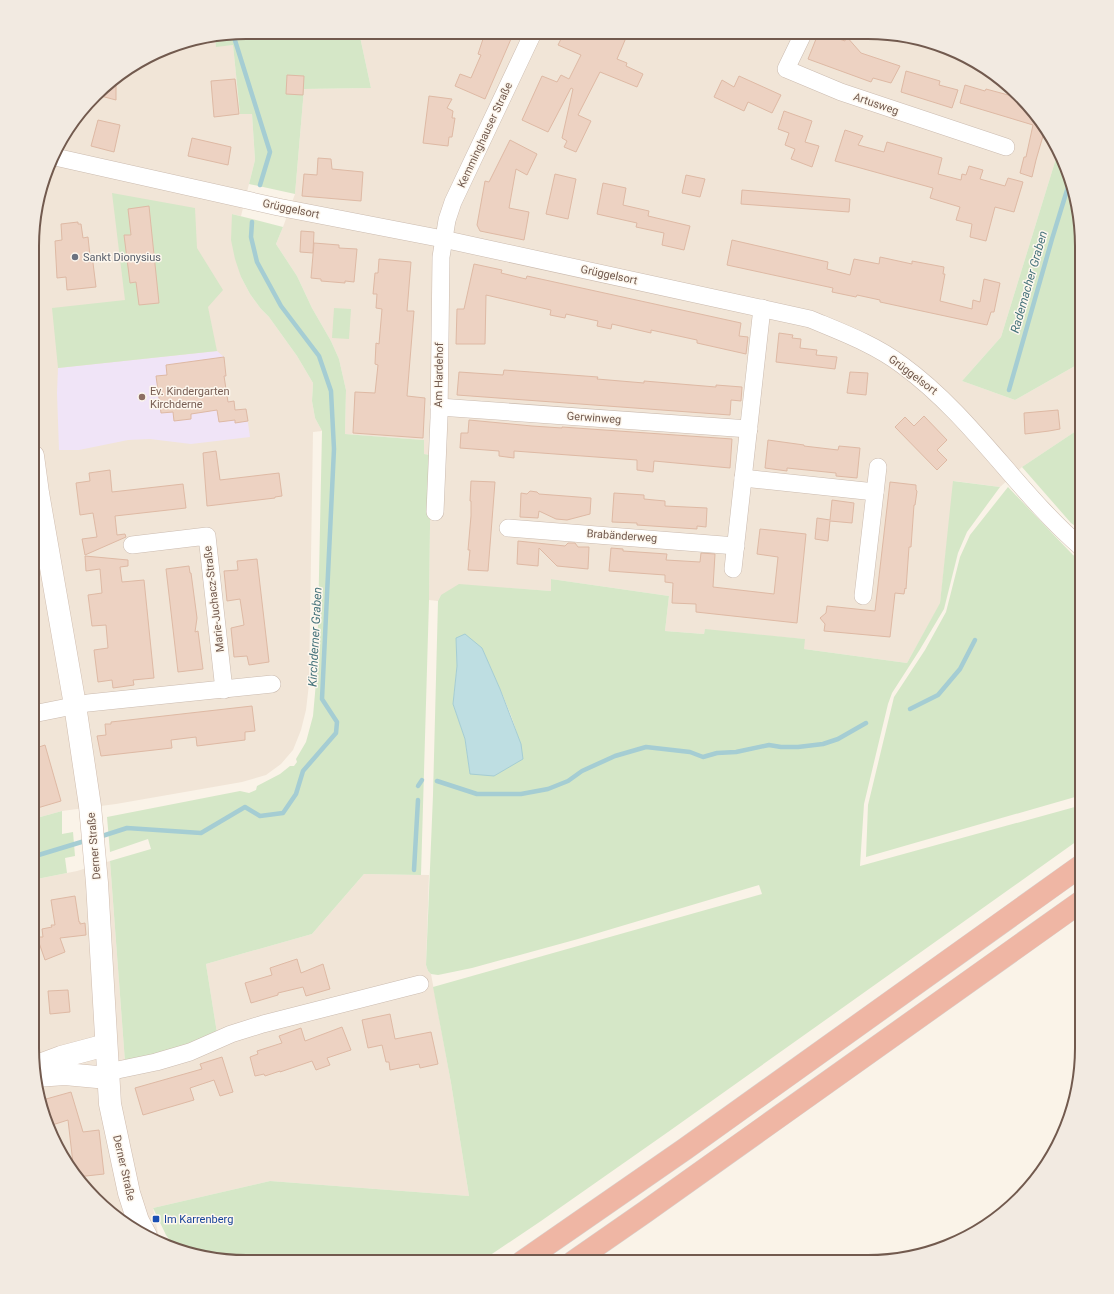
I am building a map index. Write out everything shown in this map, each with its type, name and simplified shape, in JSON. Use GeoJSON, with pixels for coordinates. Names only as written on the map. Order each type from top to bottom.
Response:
{"type":"FeatureCollection","features":[{"type":"Feature","properties":{"kind":"highway"},"geometry":{"type":"LineString","coordinates":[[532,1255],[685,1149],[1075,870]]}},
{"type":"Feature","properties":{"kind":"highway"},"geometry":{"type":"LineString","coordinates":[[583,1255],[1075,906]]}},
{"type":"Feature","properties":{"kind":"main road","name":"Derner Straße"},"geometry":{"type":"LineString","coordinates":[[39,499],[88,785],[94,853],[110,1104],[128,1193],[140,1225]]}},
{"type":"Feature","properties":{"kind":"main road"},"geometry":{"type":"LineString","coordinates":[[40,1065],[60,1057],[106,1045]]}},
{"type":"Feature","properties":{"kind":"main road"},"geometry":{"type":"LineString","coordinates":[[41,1076],[65,1074],[108,1075]]}},
{"type":"Feature","properties":{"kind":"street","name":"Kemminghauser Straße"},"geometry":{"type":"LineString","coordinates":[[443,239],[453,202],[530,39]]}},
{"type":"Feature","properties":{"kind":"street","name":"Artusweg"},"geometry":{"type":"LineString","coordinates":[[801,39],[786,69],[841,92],[1006,147]]}},
{"type":"Feature","properties":{"kind":"street","name":"Grüggelsort"},"geometry":{"type":"LineString","coordinates":[[59,157],[278,207],[443,239],[810,319],[873,347],[901,364],[942,398],[1046,514],[1075,542]]}},
{"type":"Feature","properties":{"kind":"street","name":"Am Hardehof"},"geometry":{"type":"LineString","coordinates":[[435,512],[439,407],[441,257],[443,239]]}},
{"type":"Feature","properties":{"kind":"street"},"geometry":{"type":"LineString","coordinates":[[733,569],[762,308]]}},
{"type":"Feature","properties":{"kind":"street","name":"Gerwinweg"},"geometry":{"type":"LineString","coordinates":[[439,407],[749,429]]}},
{"type":"Feature","properties":{"kind":"street"},"geometry":{"type":"LineString","coordinates":[[863,596],[878,467]]}},
{"type":"Feature","properties":{"kind":"street"},"geometry":{"type":"LineString","coordinates":[[743,478],[875,492]]}},
{"type":"Feature","properties":{"kind":"street","name":"Brabänderweg"},"geometry":{"type":"LineString","coordinates":[[508,528],[736,546]]}},
{"type":"Feature","properties":{"kind":"street","name":"Marie-Juchacz-Straße"},"geometry":{"type":"LineString","coordinates":[[132,545],[207,536],[224,690]]}},
{"type":"Feature","properties":{"kind":"street"},"geometry":{"type":"LineString","coordinates":[[39,713],[75,705],[272,684]]}},
{"type":"Feature","properties":{"kind":"street"},"geometry":{"type":"LineString","coordinates":[[108,1075],[190,1052],[231,1034],[257,1026],[420,984]]}},
{"type":"Feature","properties":{"kind":"shaded area"},"geometry":{"type":"Polygon","coordinates":[[[360,39],[881,39],[921,46],[959,60],[994,82],[1024,110],[1040,131],[1056,159],[1001,337],[962,381],[1015,400],[1075,366],[1075,432],[1022,467],[1000,487],[954,481],[940,604],[907,663],[804,649],[804,639],[705,630],[704,634],[665,631],[669,596],[551,579],[551,591],[507,588],[441,595],[438,601],[429,600],[431,455],[424,454],[424,440],[345,434],[346,390],[339,359],[297,276],[276,244],[295,194],[304,89],[371,88],[360,39]]]}},
{"type":"Feature","properties":{"kind":"shaded area"},"geometry":{"type":"Polygon","coordinates":[[[216,42],[216,46],[233,45],[240,114],[252,114],[255,160],[241,216],[232,214],[241,277],[250,294],[269,317],[297,356],[313,383],[312,401],[315,418],[322,431],[313,432],[309,684],[306,710],[301,730],[293,750],[281,764],[266,775],[242,782],[116,804],[62,811],[39,817],[39,233],[43,206],[50,180],[60,155],[82,120],[110,90],[131,74],[155,60],[180,50],[216,42]]]}},
{"type":"Feature","properties":{"kind":"shaded area","name":"Ev. Kindergarten Kirchderne"},"geometry":{"type":"Polygon","coordinates":[[[217,351],[224,357],[226,376],[224,377],[228,401],[234,401],[235,410],[246,409],[250,437],[191,444],[150,439],[128,440],[79,450],[59,450],[57,393],[58,368],[217,351]]]}},
{"type":"Feature","properties":{"kind":"shaded area"},"geometry":{"type":"Polygon","coordinates":[[[110,861],[125,1062],[217,1033],[206,964],[312,934],[364,874],[429,875],[426,965],[431,974],[451,1083],[469,1196],[270,1181],[153,1208],[158,1235],[131,1220],[110,1204],[82,1174],[60,1139],[46,1101],[39,1061],[39,879],[77,871],[110,861]]]}},
{"type":"Feature","properties":{"kind":"green space"},"geometry":{"type":"Polygon","coordinates":[[[233,39],[360,39],[371,88],[304,89],[295,194],[249,184],[255,160],[252,114],[240,114],[233,45],[216,47],[215,42],[233,39]]]}},
{"type":"Feature","properties":{"kind":"green space"},"geometry":{"type":"Polygon","coordinates":[[[1056,159],[1068,193],[1075,233],[1075,366],[1015,400],[962,381],[1001,337],[1056,159]]]}},
{"type":"Feature","properties":{"kind":"green space"},"geometry":{"type":"Polygon","coordinates":[[[112,193],[195,208],[197,248],[223,290],[208,307],[217,351],[58,368],[52,308],[125,300],[112,193]]]}},
{"type":"Feature","properties":{"kind":"green space"},"geometry":{"type":"Polygon","coordinates":[[[232,214],[283,227],[276,244],[297,276],[339,359],[346,390],[345,434],[424,440],[424,454],[431,455],[429,600],[421,875],[364,874],[312,934],[206,964],[217,1033],[182,1048],[125,1062],[110,861],[151,849],[148,839],[110,852],[107,817],[240,791],[249,793],[256,790],[257,786],[280,774],[290,766],[294,766],[297,762],[296,759],[306,742],[313,716],[317,671],[322,431],[315,418],[312,401],[313,383],[297,356],[269,317],[250,294],[241,277],[231,240],[232,214]]]}},
{"type":"Feature","properties":{"kind":"green space"},"geometry":{"type":"Polygon","coordinates":[[[334,308],[351,309],[349,339],[332,338],[334,308]]]}},
{"type":"Feature","properties":{"kind":"green space"},"geometry":{"type":"Polygon","coordinates":[[[1075,432],[1075,526],[1071,523],[1022,467],[1075,432]]]}},
{"type":"Feature","properties":{"kind":"green space"},"geometry":{"type":"Polygon","coordinates":[[[953,481],[1000,487],[967,532],[958,553],[944,609],[892,693],[864,804],[860,866],[1075,807],[1075,842],[668,1132],[490,1255],[233,1255],[193,1248],[170,1240],[153,1208],[270,1181],[469,1196],[451,1083],[433,987],[762,894],[759,885],[578,939],[472,968],[438,975],[431,974],[426,965],[433,795],[438,601],[441,595],[459,584],[551,591],[551,579],[669,596],[665,631],[704,634],[705,629],[805,639],[804,649],[907,663],[940,603],[953,481]],[[456,638],[457,666],[453,704],[465,739],[470,774],[523,759],[512,717],[482,648],[456,638]]]}},
{"type":"Feature","properties":{"kind":"green space"},"geometry":{"type":"Polygon","coordinates":[[[1008,487],[1075,556],[1075,797],[866,857],[868,805],[894,697],[925,650],[946,612],[960,557],[970,535],[1008,487]]]}},
{"type":"Feature","properties":{"kind":"green space"},"geometry":{"type":"Polygon","coordinates":[[[62,811],[62,834],[73,832],[75,856],[65,858],[67,873],[39,879],[39,817],[62,811]]]}},
{"type":"Feature","properties":{"kind":"water"},"geometry":{"type":"Polygon","coordinates":[[[465,634],[482,648],[500,689],[521,744],[523,759],[494,776],[470,774],[465,739],[453,704],[457,666],[456,638],[465,634]]]}},
{"type":"Feature","properties":{"kind":"building"},"geometry":{"type":"Polygon","coordinates":[[[483,39],[511,39],[485,99],[455,86],[460,74],[471,78],[481,55],[478,54],[483,39]]]}},
{"type":"Feature","properties":{"kind":"building"},"geometry":{"type":"Polygon","coordinates":[[[561,39],[625,39],[617,59],[627,63],[626,66],[643,74],[637,87],[600,72],[578,115],[591,121],[576,152],[564,147],[567,141],[562,138],[573,89],[571,88],[548,132],[522,120],[542,76],[557,82],[561,75],[569,79],[581,55],[558,45],[561,39]]]}},
{"type":"Feature","properties":{"kind":"building"},"geometry":{"type":"Polygon","coordinates":[[[816,39],[839,39],[845,41],[845,39],[849,39],[861,53],[900,66],[891,83],[873,78],[871,82],[808,59],[816,39]]]}},
{"type":"Feature","properties":{"kind":"building"},"geometry":{"type":"Polygon","coordinates":[[[906,71],[940,81],[939,85],[958,90],[952,108],[901,92],[906,71]]]}},
{"type":"Feature","properties":{"kind":"building"},"geometry":{"type":"Polygon","coordinates":[[[287,75],[304,76],[303,95],[286,94],[287,75]]]}},
{"type":"Feature","properties":{"kind":"building"},"geometry":{"type":"Polygon","coordinates":[[[739,76],[781,95],[772,113],[748,102],[744,111],[714,97],[722,80],[734,87],[739,76]]]}},
{"type":"Feature","properties":{"kind":"building"},"geometry":{"type":"Polygon","coordinates":[[[235,79],[239,114],[214,117],[211,81],[235,79]]]}},
{"type":"Feature","properties":{"kind":"building"},"geometry":{"type":"Polygon","coordinates":[[[116,85],[116,100],[103,97],[116,85]]]}},
{"type":"Feature","properties":{"kind":"building"},"geometry":{"type":"Polygon","coordinates":[[[965,85],[985,91],[986,89],[1009,95],[1024,110],[1043,136],[1032,177],[1020,173],[1024,157],[1026,157],[1033,125],[960,103],[965,85]]]}},
{"type":"Feature","properties":{"kind":"building"},"geometry":{"type":"Polygon","coordinates":[[[429,96],[452,99],[447,108],[453,111],[452,118],[455,118],[452,137],[449,137],[448,146],[423,143],[429,96]]]}},
{"type":"Feature","properties":{"kind":"building"},"geometry":{"type":"Polygon","coordinates":[[[784,111],[812,121],[805,142],[819,146],[812,167],[791,159],[795,149],[785,145],[789,133],[778,129],[784,111]]]}},
{"type":"Feature","properties":{"kind":"building"},"geometry":{"type":"Polygon","coordinates":[[[98,120],[120,125],[114,152],[91,146],[98,120]]]}},
{"type":"Feature","properties":{"kind":"building"},"geometry":{"type":"Polygon","coordinates":[[[845,130],[863,136],[858,145],[884,152],[887,142],[942,158],[938,174],[961,180],[962,174],[966,175],[969,166],[983,170],[980,179],[1005,186],[1008,178],[1023,182],[1014,212],[995,207],[986,241],[970,237],[972,224],[956,220],[960,207],[930,198],[933,188],[835,161],[845,130]]]}},
{"type":"Feature","properties":{"kind":"building"},"geometry":{"type":"Polygon","coordinates":[[[192,138],[231,147],[228,165],[188,156],[192,138]]]}},
{"type":"Feature","properties":{"kind":"building"},"geometry":{"type":"Polygon","coordinates":[[[510,140],[537,154],[527,175],[516,169],[509,208],[529,212],[524,240],[480,231],[477,225],[485,181],[489,182],[510,140]]]}},
{"type":"Feature","properties":{"kind":"building"},"geometry":{"type":"Polygon","coordinates":[[[318,158],[331,159],[332,169],[363,172],[361,201],[302,196],[304,174],[317,175],[318,158]]]}},
{"type":"Feature","properties":{"kind":"building"},"geometry":{"type":"Polygon","coordinates":[[[555,174],[576,179],[568,219],[546,214],[555,174]]]}},
{"type":"Feature","properties":{"kind":"building"},"geometry":{"type":"Polygon","coordinates":[[[686,175],[705,179],[700,197],[682,193],[686,175]]]}},
{"type":"Feature","properties":{"kind":"building"},"geometry":{"type":"Polygon","coordinates":[[[603,183],[626,188],[623,205],[649,211],[648,216],[690,226],[684,250],[662,245],[664,233],[636,227],[637,223],[597,214],[603,183]]]}},
{"type":"Feature","properties":{"kind":"building"},"geometry":{"type":"Polygon","coordinates":[[[742,190],[850,199],[849,212],[741,204],[742,190]]]}},
{"type":"Feature","properties":{"kind":"building"},"geometry":{"type":"Polygon","coordinates":[[[149,206],[159,303],[139,305],[136,282],[130,283],[124,235],[131,235],[128,209],[149,206]]]}},
{"type":"Feature","properties":{"kind":"building","name":"Sankt Dionysius"},"geometry":{"type":"Polygon","coordinates":[[[78,222],[78,224],[81,224],[83,238],[88,237],[96,287],[67,290],[66,277],[57,278],[55,241],[62,240],[61,224],[78,222]]]}},
{"type":"Feature","properties":{"kind":"building"},"geometry":{"type":"Polygon","coordinates":[[[301,231],[314,232],[313,253],[300,252],[301,231]]]}},
{"type":"Feature","properties":{"kind":"building"},"geometry":{"type":"Polygon","coordinates":[[[732,240],[828,262],[827,269],[850,275],[854,259],[879,264],[880,257],[912,264],[912,261],[944,267],[943,274],[945,274],[940,301],[972,309],[973,300],[980,302],[984,279],[1000,283],[994,312],[991,312],[987,325],[880,302],[880,300],[857,295],[856,297],[832,292],[833,288],[727,265],[732,240]]]}},
{"type":"Feature","properties":{"kind":"building"},"geometry":{"type":"Polygon","coordinates":[[[314,243],[339,245],[339,248],[357,249],[354,282],[345,281],[345,283],[321,281],[321,279],[311,278],[314,243]]]}},
{"type":"Feature","properties":{"kind":"building"},"geometry":{"type":"Polygon","coordinates":[[[379,259],[411,262],[407,311],[414,311],[407,396],[425,398],[423,438],[353,433],[355,392],[375,393],[378,365],[375,364],[376,343],[379,344],[382,309],[376,308],[377,294],[373,294],[375,273],[378,273],[379,259]]]}},
{"type":"Feature","properties":{"kind":"building"},"geometry":{"type":"Polygon","coordinates":[[[474,264],[502,270],[501,273],[526,279],[527,276],[741,323],[739,336],[748,337],[746,354],[697,343],[697,340],[651,330],[651,333],[612,324],[611,329],[597,326],[598,321],[566,314],[565,318],[550,315],[551,310],[486,295],[485,344],[456,344],[457,309],[464,309],[474,264]]]}},
{"type":"Feature","properties":{"kind":"building"},"geometry":{"type":"Polygon","coordinates":[[[779,333],[793,335],[792,338],[801,339],[800,348],[817,350],[816,355],[837,357],[835,369],[776,362],[779,333]]]}},
{"type":"Feature","properties":{"kind":"building"},"geometry":{"type":"Polygon","coordinates":[[[224,357],[226,376],[224,376],[228,402],[234,401],[235,410],[246,409],[248,421],[235,423],[235,420],[219,422],[217,410],[191,414],[191,419],[174,421],[173,412],[161,413],[156,376],[167,375],[166,365],[224,357]]]}},
{"type":"Feature","properties":{"kind":"building"},"geometry":{"type":"Polygon","coordinates":[[[504,370],[598,377],[597,379],[644,383],[644,381],[716,387],[716,385],[742,387],[741,401],[731,400],[730,415],[457,395],[459,372],[503,375],[504,370]]]}},
{"type":"Feature","properties":{"kind":"building"},"geometry":{"type":"Polygon","coordinates":[[[850,372],[868,373],[866,395],[847,393],[850,372]]]}},
{"type":"Feature","properties":{"kind":"building"},"geometry":{"type":"Polygon","coordinates":[[[1058,410],[1060,429],[1025,434],[1024,413],[1058,410]]]}},
{"type":"Feature","properties":{"kind":"building"},"geometry":{"type":"Polygon","coordinates":[[[924,416],[947,440],[937,450],[947,460],[937,470],[895,427],[905,417],[914,426],[924,416]]]}},
{"type":"Feature","properties":{"kind":"building"},"geometry":{"type":"Polygon","coordinates":[[[469,420],[532,426],[732,439],[730,468],[654,461],[653,472],[637,470],[637,460],[514,451],[514,458],[499,456],[499,451],[460,448],[461,433],[468,433],[469,420]]]}},
{"type":"Feature","properties":{"kind":"building"},"geometry":{"type":"Polygon","coordinates":[[[768,440],[838,450],[839,446],[860,448],[857,478],[836,476],[836,473],[787,468],[787,471],[765,468],[768,440]]]}},
{"type":"Feature","properties":{"kind":"building"},"geometry":{"type":"Polygon","coordinates":[[[216,451],[220,480],[279,473],[282,496],[207,506],[203,453],[216,451]]]}},
{"type":"Feature","properties":{"kind":"building"},"geometry":{"type":"Polygon","coordinates":[[[110,470],[112,492],[183,484],[186,508],[115,516],[117,535],[125,534],[126,537],[85,555],[82,539],[97,537],[93,513],[80,515],[76,483],[90,481],[89,473],[110,470]]]}},
{"type":"Feature","properties":{"kind":"building"},"geometry":{"type":"Polygon","coordinates":[[[471,481],[495,482],[488,571],[468,570],[470,550],[468,550],[471,516],[471,481]]]}},
{"type":"Feature","properties":{"kind":"building"},"geometry":{"type":"Polygon","coordinates":[[[890,482],[916,485],[917,491],[914,505],[911,547],[909,547],[906,589],[905,588],[904,594],[895,593],[890,637],[824,631],[825,624],[820,618],[826,613],[827,606],[875,611],[890,482]]]}},
{"type":"Feature","properties":{"kind":"building"},"geometry":{"type":"Polygon","coordinates":[[[530,491],[537,492],[539,494],[591,498],[590,514],[567,520],[556,519],[539,511],[538,518],[520,517],[521,493],[527,494],[530,491]]]}},
{"type":"Feature","properties":{"kind":"building"},"geometry":{"type":"Polygon","coordinates":[[[614,493],[644,495],[644,499],[665,501],[665,506],[707,508],[706,527],[697,526],[697,529],[612,522],[614,493]]]}},
{"type":"Feature","properties":{"kind":"building"},"geometry":{"type":"Polygon","coordinates":[[[832,500],[854,503],[852,523],[830,521],[828,541],[815,539],[817,518],[830,520],[832,500]]]}},
{"type":"Feature","properties":{"kind":"building"},"geometry":{"type":"Polygon","coordinates":[[[760,529],[806,534],[797,623],[696,612],[696,604],[672,603],[673,583],[665,582],[665,575],[609,571],[611,548],[623,549],[623,551],[667,554],[666,560],[700,562],[701,553],[715,554],[713,587],[774,594],[778,557],[757,554],[760,529]]]}},
{"type":"Feature","properties":{"kind":"building"},"geometry":{"type":"Polygon","coordinates":[[[518,541],[565,546],[568,543],[575,543],[578,547],[589,547],[588,569],[557,566],[539,548],[538,566],[517,564],[518,541]]]}},
{"type":"Feature","properties":{"kind":"building"},"geometry":{"type":"Polygon","coordinates":[[[85,556],[128,560],[128,566],[120,567],[122,582],[144,580],[154,678],[133,680],[134,685],[113,688],[112,680],[98,682],[94,650],[108,648],[106,625],[92,626],[88,595],[102,593],[100,569],[86,571],[85,556]]]}},
{"type":"Feature","properties":{"kind":"building"},"geometry":{"type":"Polygon","coordinates":[[[257,559],[269,662],[249,665],[247,656],[234,657],[231,628],[244,625],[240,599],[227,601],[224,571],[238,570],[237,561],[257,559]]]}},
{"type":"Feature","properties":{"kind":"building"},"geometry":{"type":"Polygon","coordinates":[[[189,566],[197,618],[195,632],[198,631],[203,669],[178,672],[166,569],[189,566]]]}},
{"type":"Feature","properties":{"kind":"building"},"geometry":{"type":"Polygon","coordinates":[[[252,706],[255,731],[245,732],[245,740],[197,746],[196,737],[171,740],[172,748],[101,756],[97,736],[106,735],[105,724],[111,724],[111,722],[252,706]]]}},
{"type":"Feature","properties":{"kind":"building"},"geometry":{"type":"Polygon","coordinates":[[[45,745],[61,801],[39,808],[39,747],[45,745]]]}},
{"type":"Feature","properties":{"kind":"building"},"geometry":{"type":"Polygon","coordinates":[[[75,896],[79,922],[80,924],[85,923],[86,935],[60,938],[65,952],[45,960],[39,943],[39,937],[43,937],[42,929],[55,925],[51,900],[75,896]]]}},
{"type":"Feature","properties":{"kind":"building"},"geometry":{"type":"Polygon","coordinates":[[[297,959],[301,973],[323,964],[330,989],[306,996],[303,987],[278,993],[278,995],[251,1003],[245,983],[272,975],[270,968],[297,959]]]}},
{"type":"Feature","properties":{"kind":"building"},"geometry":{"type":"Polygon","coordinates":[[[68,990],[70,1012],[50,1014],[48,991],[68,990]]]}},
{"type":"Feature","properties":{"kind":"building"},"geometry":{"type":"Polygon","coordinates":[[[390,1014],[395,1039],[431,1032],[438,1064],[420,1068],[419,1064],[390,1070],[389,1062],[386,1062],[382,1045],[368,1048],[362,1020],[390,1014]]]}},
{"type":"Feature","properties":{"kind":"building"},"geometry":{"type":"Polygon","coordinates":[[[342,1027],[351,1050],[327,1058],[330,1065],[316,1070],[312,1061],[265,1076],[264,1074],[255,1076],[250,1057],[258,1054],[257,1051],[282,1043],[279,1036],[301,1028],[305,1041],[342,1027]]]}},
{"type":"Feature","properties":{"kind":"building"},"geometry":{"type":"Polygon","coordinates":[[[222,1057],[233,1092],[220,1096],[214,1080],[190,1088],[194,1100],[143,1115],[135,1088],[202,1069],[200,1064],[222,1057]]]}},
{"type":"Feature","properties":{"kind":"building"},"geometry":{"type":"Polygon","coordinates":[[[71,1092],[83,1132],[99,1130],[104,1174],[84,1176],[82,1174],[73,1161],[68,1120],[54,1124],[46,1099],[71,1092]]]}},
{"type":"Feature","properties":{"kind":"waterway","name":"Kirchderner Graben"},"geometry":{"type":"LineString","coordinates":[[235,39],[270,152],[260,185]]}},
{"type":"Feature","properties":{"kind":"waterway","name":"Rademacher Graben"},"geometry":{"type":"LineString","coordinates":[[1009,390],[1067,190]]}},
{"type":"Feature","properties":{"kind":"waterway","name":"Kirchderner Graben"},"geometry":{"type":"LineString","coordinates":[[99,837],[127,828],[201,833],[245,807],[260,816],[283,813],[296,794],[303,771],[336,733],[337,722],[322,699],[334,449],[331,391],[319,356],[281,306],[257,262],[251,237],[252,222]]}},
{"type":"Feature","properties":{"kind":"waterway"},"geometry":{"type":"LineString","coordinates":[[910,709],[938,695],[960,669],[975,640]]}},
{"type":"Feature","properties":{"kind":"waterway"},"geometry":{"type":"LineString","coordinates":[[437,781],[477,794],[521,794],[548,789],[568,781],[582,771],[615,756],[646,747],[690,752],[703,757],[717,753],[736,752],[769,745],[798,747],[823,744],[838,739],[866,723]]}},
{"type":"Feature","properties":{"kind":"waterway"},"geometry":{"type":"LineString","coordinates":[[418,786],[422,780]]}},
{"type":"Feature","properties":{"kind":"waterway"},"geometry":{"type":"LineString","coordinates":[[414,870],[418,800]]}},
{"type":"Feature","properties":{"kind":"waterway","name":"Kirchderner Graben"},"geometry":{"type":"LineString","coordinates":[[39,855],[88,840]]}},
{"type":"Feature","properties":{"kind":"place","name":"Sankt Dionysius"},"geometry":{"type":"Point","coordinates":[75,257]}},
{"type":"Feature","properties":{"kind":"place","name":"Ev. Kindergarten Kirchderne"},"geometry":{"type":"Point","coordinates":[142,397]}},
{"type":"Feature","properties":{"kind":"place","name":"Im Karrenberg"},"geometry":{"type":"Point","coordinates":[156,1219]}}]}
